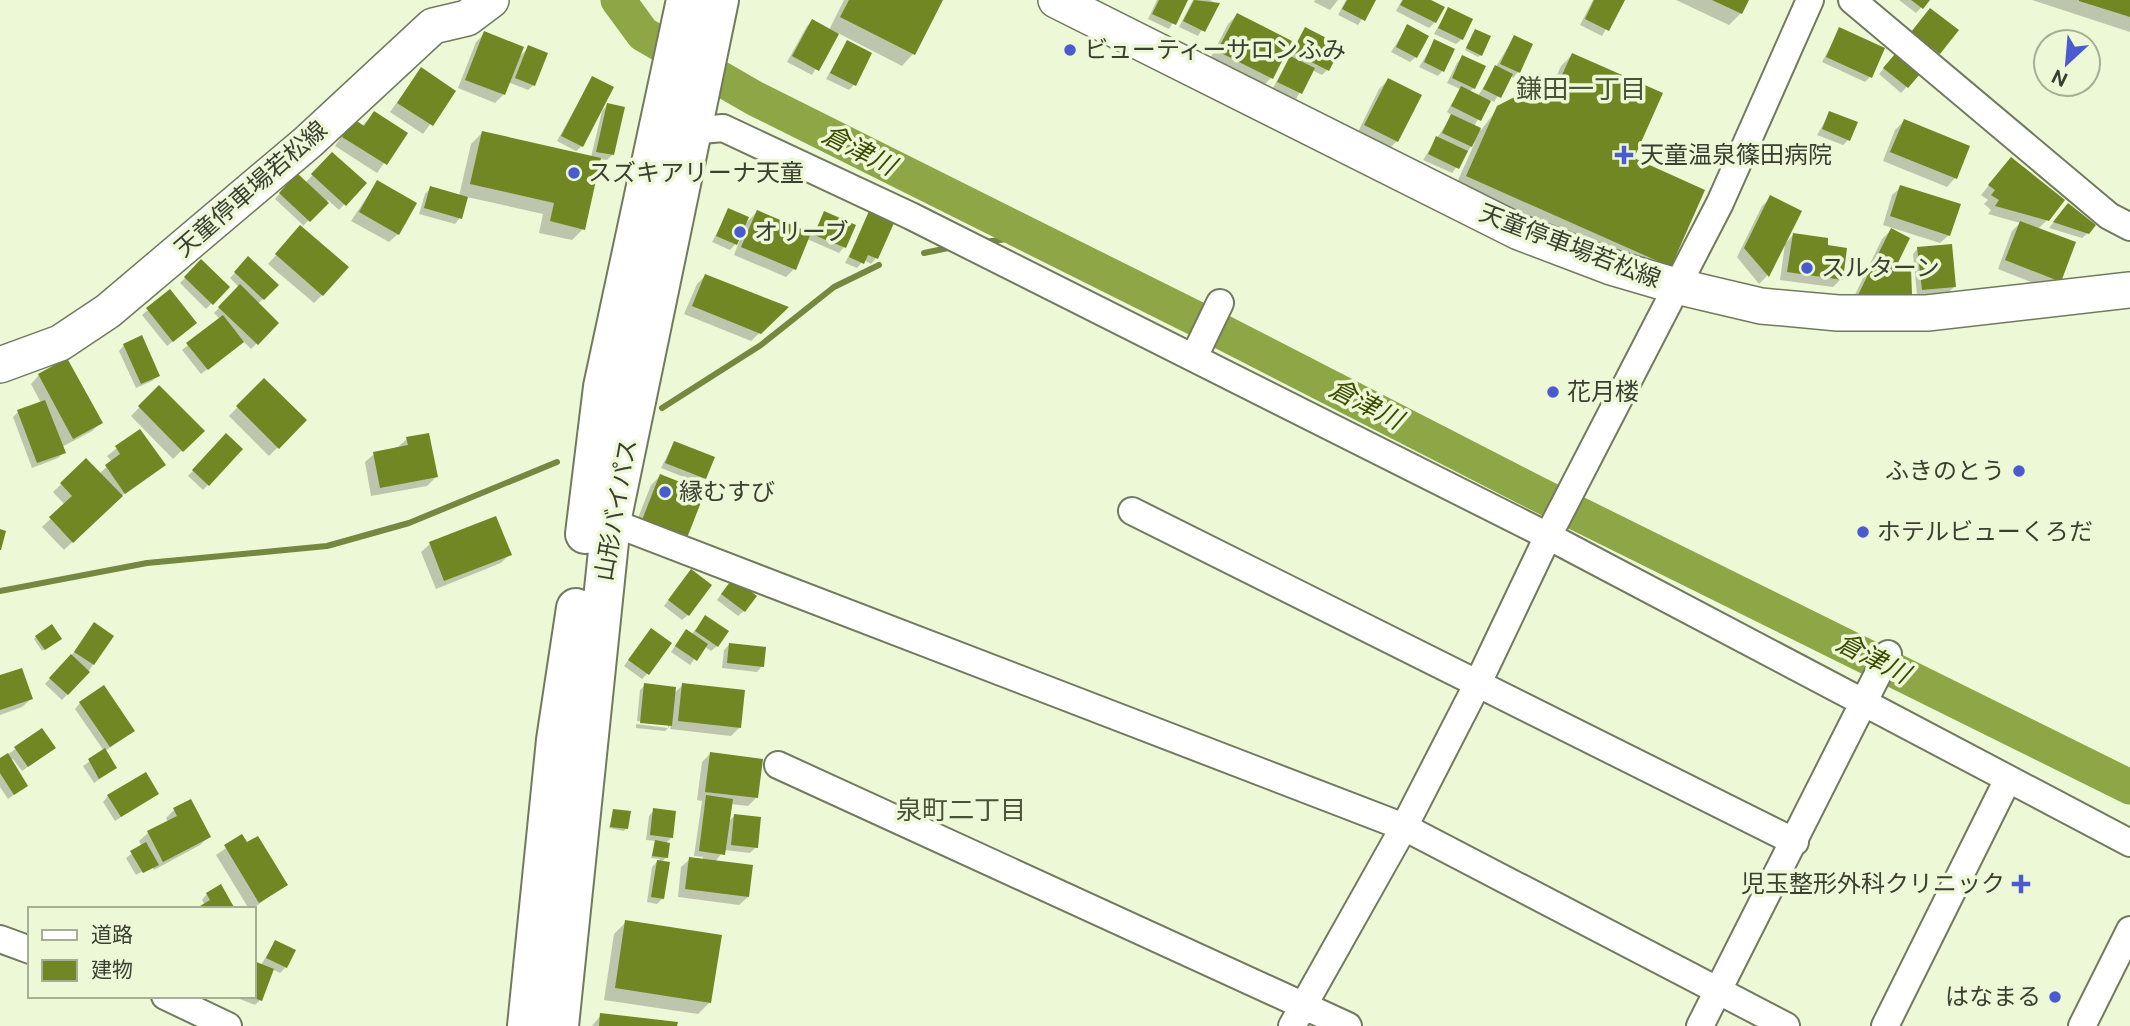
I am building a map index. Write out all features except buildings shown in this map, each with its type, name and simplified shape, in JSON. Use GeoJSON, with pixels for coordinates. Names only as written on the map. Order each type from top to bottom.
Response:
{"type":"FeatureCollection","features":[{"type":"Feature","properties":{"kind":"highway","name":"山形バイパス"},"geometry":{"type":"LineString","coordinates":[[559,1026],[611,522],[701,7]]}},
{"type":"Feature","properties":{"kind":"highway","name":"山形バイパス"},"geometry":{"type":"LineString","coordinates":[[527,1026],[556,740],[576,607],[603,387],[683,113]]}},
{"type":"Feature","properties":{"kind":"main road","name":"天童停車場若松線"},"geometry":{"type":"LineString","coordinates":[[0,365],[60,343],[108,311],[307,142],[433,26],[467,18],[491,0]]}},
{"type":"Feature","properties":{"kind":"main road","name":"天童停車場若松線"},"geometry":{"type":"LineString","coordinates":[[1056,0],[1519,232],[1611,267],[1675,285],[1760,306],[1838,313],[1927,313],[2130,290]]}},
{"type":"Feature","properties":{"kind":"street"},"geometry":{"type":"LineString","coordinates":[[1297,1016],[1404,827],[1478,685],[1548,536],[1577,484],[1675,285],[1720,203],[1810,0]]}},
{"type":"Feature","properties":{"kind":"street"},"geometry":{"type":"LineString","coordinates":[[1852,0],[2109,216],[2130,227]]}},
{"type":"Feature","properties":{"kind":"street"},"geometry":{"type":"LineString","coordinates":[[683,113],[723,128],[997,260],[1197,352],[1548,536],[1866,698],[2008,779],[2130,843]]}},
{"type":"Feature","properties":{"kind":"street"},"geometry":{"type":"LineString","coordinates":[[1197,352],[1218,307]]}},
{"type":"Feature","properties":{"kind":"street"},"geometry":{"type":"LineString","coordinates":[[1132,511],[1795,842]]}},
{"type":"Feature","properties":{"kind":"street"},"geometry":{"type":"LineString","coordinates":[[611,522],[1404,827],[1786,1026]]}},
{"type":"Feature","properties":{"kind":"street"},"geometry":{"type":"LineString","coordinates":[[1700,1026],[1888,654]]}},
{"type":"Feature","properties":{"kind":"street"},"geometry":{"type":"LineString","coordinates":[[778,765],[1297,1016],[1348,1026]]}},
{"type":"Feature","properties":{"kind":"street"},"geometry":{"type":"LineString","coordinates":[[1885,1026],[2008,779]]}},
{"type":"Feature","properties":{"kind":"street"},"geometry":{"type":"LineString","coordinates":[[2082,1026],[2130,930]]}},
{"type":"Feature","properties":{"kind":"street"},"geometry":{"type":"LineString","coordinates":[[0,939],[28,949]]}},
{"type":"Feature","properties":{"kind":"street"},"geometry":{"type":"LineString","coordinates":[[168,998],[228,1026]]}},
{"type":"Feature","properties":{"kind":"waterway","name":"倉津川"},"geometry":{"type":"LineString","coordinates":[[618,0],[643,34],[756,99],[1193,317],[1538,494],[2130,787]]}},
{"type":"Feature","properties":{"kind":"waterway"},"geometry":{"type":"LineString","coordinates":[[985,242],[1028,236]]}},
{"type":"Feature","properties":{"kind":"waterway"},"geometry":{"type":"LineString","coordinates":[[924,253],[953,247]]}},
{"type":"Feature","properties":{"kind":"waterway"},"geometry":{"type":"LineString","coordinates":[[662,408],[761,345],[834,287],[879,265]]}},
{"type":"Feature","properties":{"kind":"waterway"},"geometry":{"type":"LineString","coordinates":[[0,591],[147,563],[327,546],[409,523],[557,462]]}},
{"type":"Feature","properties":{"kind":"place","name":"ビューティーサロンふみ"},"geometry":{"type":"Point","coordinates":[1070,50]}},
{"type":"Feature","properties":{"kind":"place","name":"天童温泉篠田病院"},"geometry":{"type":"Point","coordinates":[1624,155]}},
{"type":"Feature","properties":{"kind":"place","name":"スズキアリーナ天童"},"geometry":{"type":"Point","coordinates":[574,173]}},
{"type":"Feature","properties":{"kind":"place","name":"オリーブ"},"geometry":{"type":"Point","coordinates":[740,232]}},
{"type":"Feature","properties":{"kind":"place","name":"スルターン"},"geometry":{"type":"Point","coordinates":[1807,268]}},
{"type":"Feature","properties":{"kind":"place","name":"花月楼"},"geometry":{"type":"Point","coordinates":[1553,392]}},
{"type":"Feature","properties":{"kind":"place","name":"ふきのとう"},"geometry":{"type":"Point","coordinates":[2019,471]}},
{"type":"Feature","properties":{"kind":"place","name":"縁むすび"},"geometry":{"type":"Point","coordinates":[665,492]}},
{"type":"Feature","properties":{"kind":"place","name":"ホテルビューくろだ"},"geometry":{"type":"Point","coordinates":[1863,532]}},
{"type":"Feature","properties":{"kind":"place","name":"児玉整形外科クリニック"},"geometry":{"type":"Point","coordinates":[2021,884]}},
{"type":"Feature","properties":{"kind":"place","name":"はなまる"},"geometry":{"type":"Point","coordinates":[2055,997]}},
{"type":"Feature","properties":{"kind":"district","name":"鎌田一丁目"},"geometry":{"type":"Point","coordinates":[1581,89]}},
{"type":"Feature","properties":{"kind":"district","name":"泉町二丁目"},"geometry":{"type":"Point","coordinates":[961,810]}}]}
